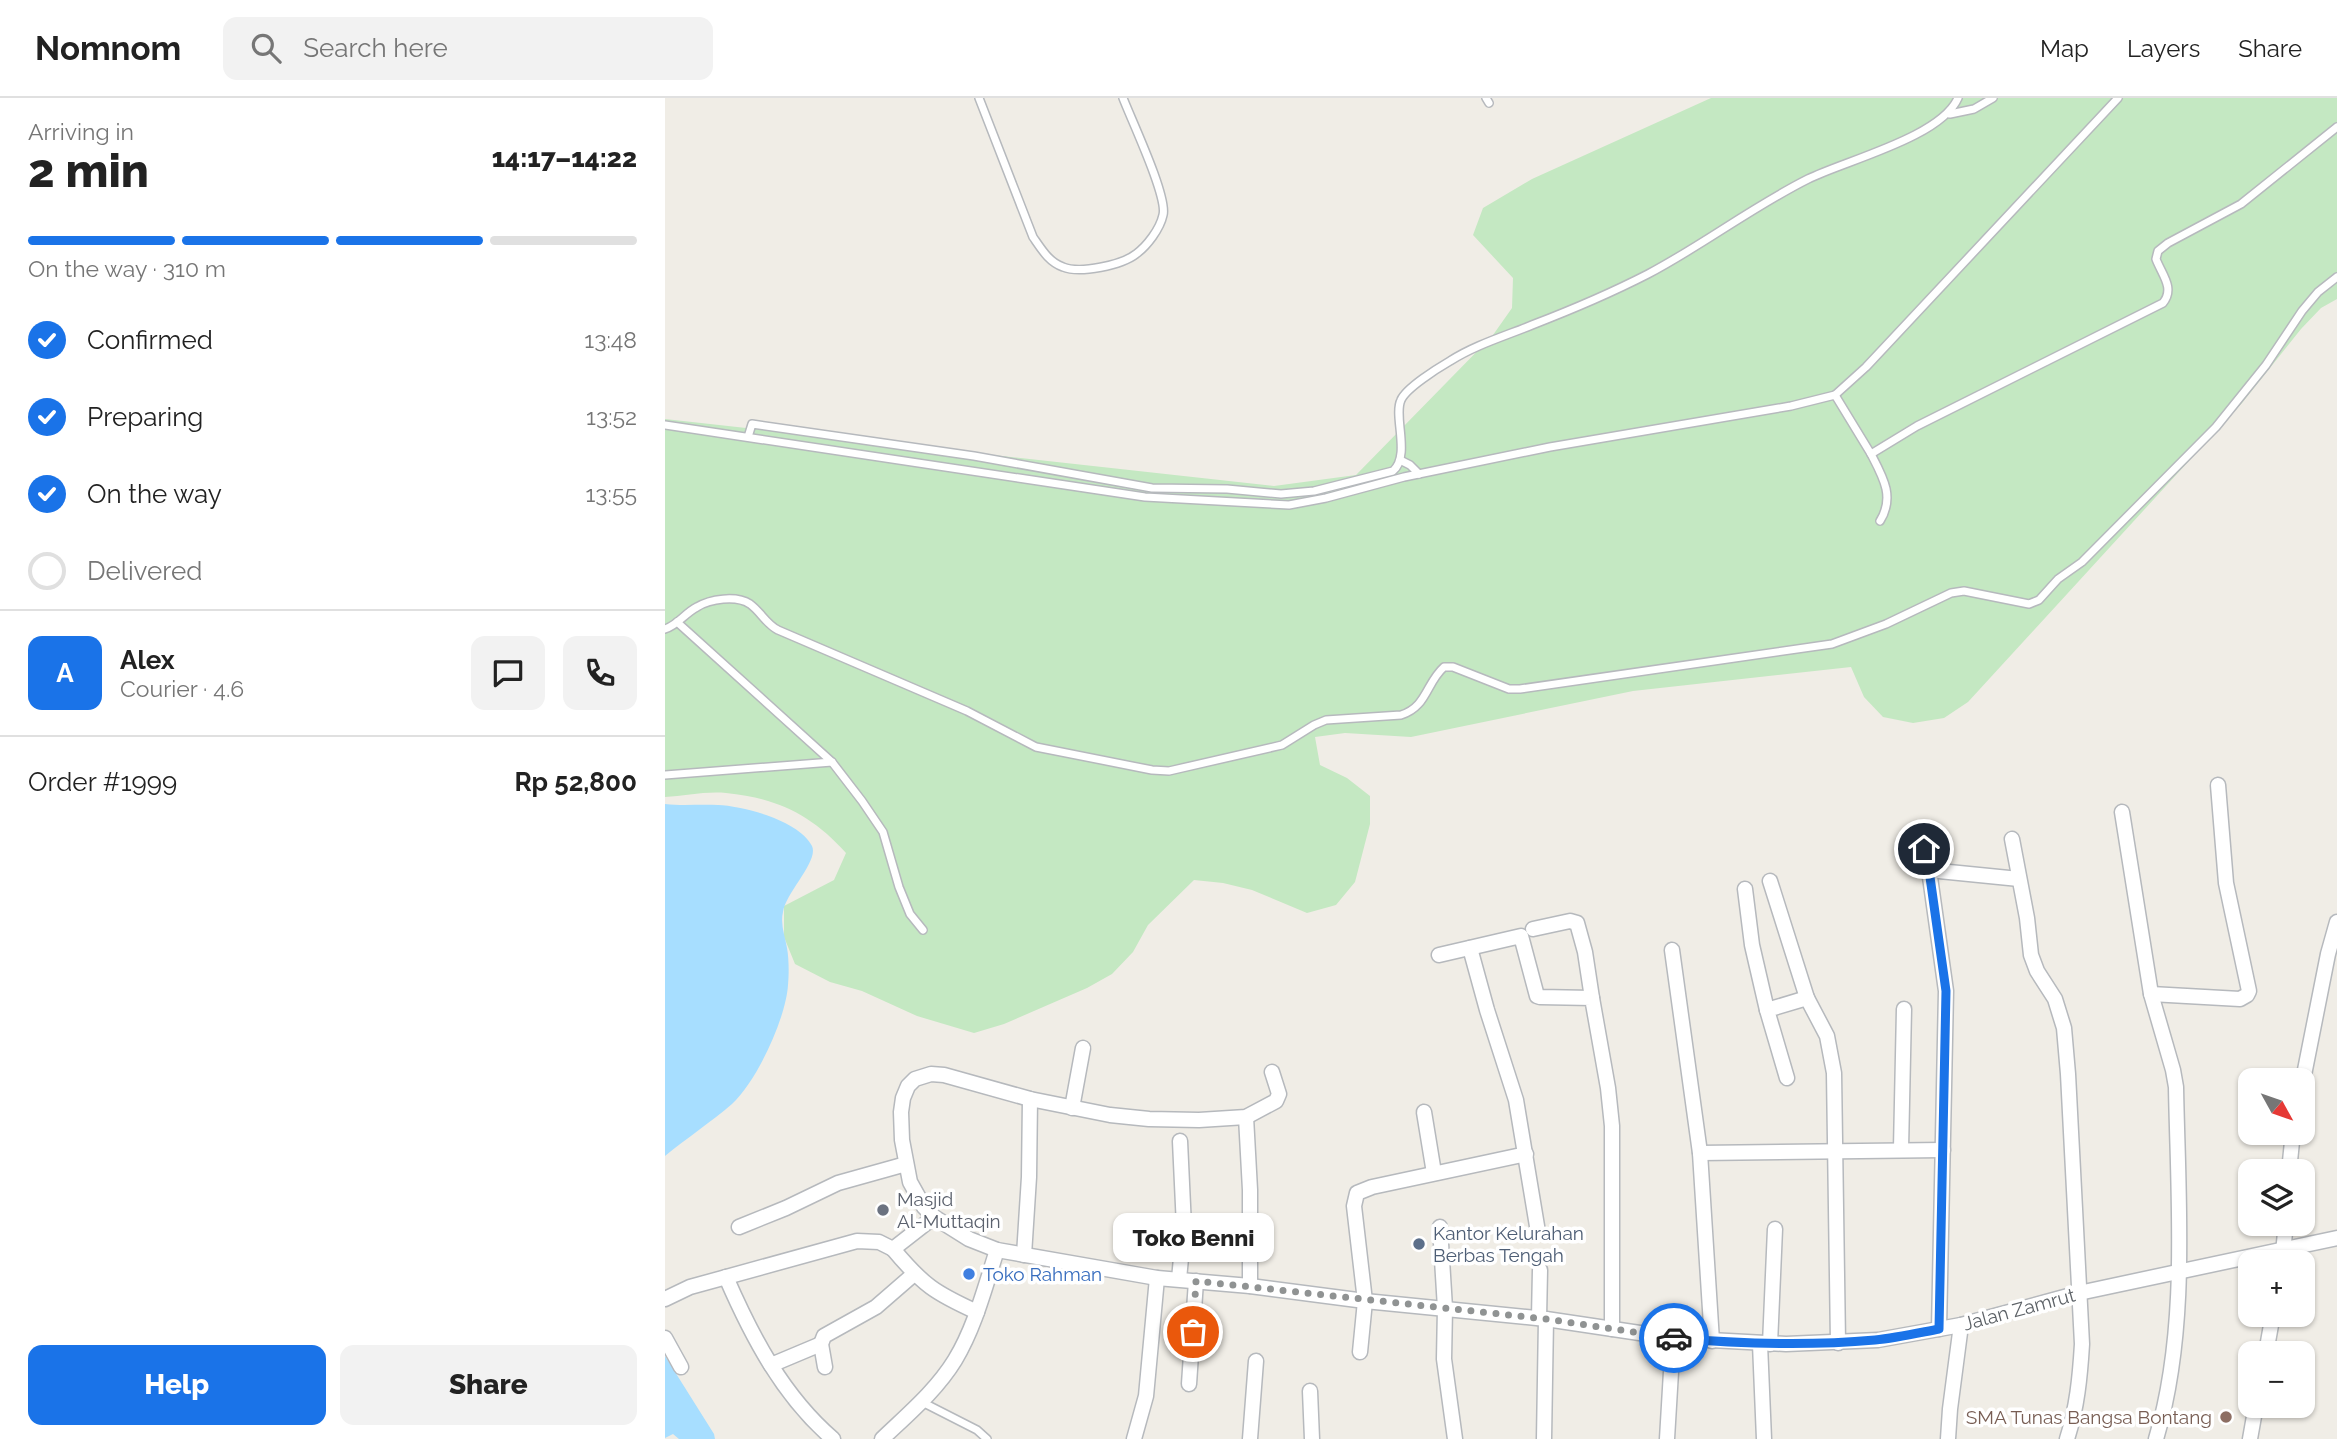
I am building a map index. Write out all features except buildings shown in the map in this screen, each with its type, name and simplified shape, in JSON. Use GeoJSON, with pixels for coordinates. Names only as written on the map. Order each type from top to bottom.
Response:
{"type":"FeatureCollection","features":[{"type":"Feature","properties":{"kind":"street"},"geometry":{"type":"LineString","coordinates":[[2151,994],[2240,999],[2249,991],[2224,875],[2218,785]]}},
{"type":"Feature","properties":{"kind":"street"},"geometry":{"type":"LineString","coordinates":[[2122,812],[2151,994],[2176,1087],[2180,1270],[2171,1368],[2156,1439]]}},
{"type":"Feature","properties":{"kind":"street"},"geometry":{"type":"LineString","coordinates":[[2012,839],[2031,955],[2037,971],[2055,999],[2064,1028],[2082,1344],[2074,1420],[2067,1439]]}},
{"type":"Feature","properties":{"kind":"street"},"geometry":{"type":"LineString","coordinates":[[1924,849],[1946,991],[1939,1329]]}},
{"type":"Feature","properties":{"kind":"street"},"geometry":{"type":"LineString","coordinates":[[1929,870],[2019,879]]}},
{"type":"Feature","properties":{"kind":"street"},"geometry":{"type":"LineString","coordinates":[[1770,881],[1807,998],[1827,1036],[1834,1073],[1838,1343]]}},
{"type":"Feature","properties":{"kind":"street"},"geometry":{"type":"LineString","coordinates":[[1745,889],[1752,945],[1787,1078]]}},
{"type":"Feature","properties":{"kind":"street"},"geometry":{"type":"LineString","coordinates":[[1533,929],[1570,921],[1577,923],[1585,952],[1612,1126],[1612,1329]]}},
{"type":"Feature","properties":{"kind":"street"},"geometry":{"type":"LineString","coordinates":[[2306,1068],[2337,922]]}},
{"type":"Feature","properties":{"kind":"street"},"geometry":{"type":"LineString","coordinates":[[1439,955],[1521,936],[1537,996],[1592,998]]}},
{"type":"Feature","properties":{"kind":"street"},"geometry":{"type":"LineString","coordinates":[[1470,948],[1516,1100],[1538,1232]]}},
{"type":"Feature","properties":{"kind":"street"},"geometry":{"type":"LineString","coordinates":[[1672,950],[1700,1153],[1712,1341]]}},
{"type":"Feature","properties":{"kind":"street"},"geometry":{"type":"LineString","coordinates":[[1767,1010],[1807,998]]}},
{"type":"Feature","properties":{"kind":"street"},"geometry":{"type":"LineString","coordinates":[[1901,1149],[1904,1009]]}},
{"type":"Feature","properties":{"kind":"street"},"geometry":{"type":"LineString","coordinates":[[1072,1108],[1083,1048]]}},
{"type":"Feature","properties":{"kind":"street"},"geometry":{"type":"LineString","coordinates":[[1024,1255],[1030,1099],[1149,1119],[1246,1117],[1276,1101],[1278,1097],[1272,1072]]}},
{"type":"Feature","properties":{"kind":"street","name":"Jalan Zamrut"},"geometry":{"type":"LineString","coordinates":[[1030,1099],[944,1075],[931,1074],[915,1079],[908,1086],[901,1112],[906,1164],[915,1193],[924,1207],[962,1236],[997,1250],[1157,1278],[1542,1318],[1674,1338],[1765,1344],[1838,1343],[1878,1340],[1961,1325],[2079,1293],[2180,1270],[2238,1262]]}},
{"type":"Feature","properties":{"kind":"street"},"geometry":{"type":"LineString","coordinates":[[1424,1112],[1434,1173]]}},
{"type":"Feature","properties":{"kind":"street"},"geometry":{"type":"LineString","coordinates":[[1246,1117],[1250,1190],[1250,1286]]}},
{"type":"Feature","properties":{"kind":"street"},"geometry":{"type":"LineString","coordinates":[[1179,1279],[1184,1227],[1180,1141]]}},
{"type":"Feature","properties":{"kind":"street"},"geometry":{"type":"LineString","coordinates":[[1700,1153],[1943,1150]]}},
{"type":"Feature","properties":{"kind":"street"},"geometry":{"type":"LineString","coordinates":[[1360,1352],[1365,1301],[1354,1206],[1357,1194],[1371,1187],[1526,1154]]}},
{"type":"Feature","properties":{"kind":"street"},"geometry":{"type":"LineString","coordinates":[[739,1227],[838,1183],[906,1164]]}},
{"type":"Feature","properties":{"kind":"street"},"geometry":{"type":"LineString","coordinates":[[893,1249],[934,1217]]}},
{"type":"Feature","properties":{"kind":"street"},"geometry":{"type":"LineString","coordinates":[[1440,1227],[1444,1359],[1455,1439]]}},
{"type":"Feature","properties":{"kind":"street"},"geometry":{"type":"LineString","coordinates":[[1764,1439],[1765,1344],[1775,1229]]}},
{"type":"Feature","properties":{"kind":"street","name":"Jalan Zamrut"},"geometry":{"type":"LineString","coordinates":[[2299,1250],[2337,1238]]}},
{"type":"Feature","properties":{"kind":"street"},"geometry":{"type":"LineString","coordinates":[[665,1299],[690,1287],[857,1241],[879,1242],[893,1249],[914,1275],[941,1296],[977,1312]]}},
{"type":"Feature","properties":{"kind":"street"},"geometry":{"type":"LineString","coordinates":[[882,1439],[921,1402],[954,1362],[977,1312],[997,1250]]}},
{"type":"Feature","properties":{"kind":"street"},"geometry":{"type":"LineString","coordinates":[[1540,1270],[1544,1439]]}},
{"type":"Feature","properties":{"kind":"street"},"geometry":{"type":"LineString","coordinates":[[771,1365],[821,1344],[828,1332],[876,1307],[914,1275]]}},
{"type":"Feature","properties":{"kind":"street"},"geometry":{"type":"LineString","coordinates":[[726,1277],[741,1312],[771,1365],[799,1406],[833,1439]]}},
{"type":"Feature","properties":{"kind":"street"},"geometry":{"type":"LineString","coordinates":[[1134,1439],[1146,1396],[1157,1278]]}},
{"type":"Feature","properties":{"kind":"street"},"geometry":{"type":"LineString","coordinates":[[1189,1384],[1196,1281]]}},
{"type":"Feature","properties":{"kind":"street"},"geometry":{"type":"LineString","coordinates":[[1948,1439],[1961,1325]]}},
{"type":"Feature","properties":{"kind":"street"},"geometry":{"type":"LineString","coordinates":[[665,1338],[681,1367]]}},
{"type":"Feature","properties":{"kind":"street"},"geometry":{"type":"LineString","coordinates":[[1667,1439],[1674,1338]]}},
{"type":"Feature","properties":{"kind":"street"},"geometry":{"type":"LineString","coordinates":[[821,1344],[825,1367]]}},
{"type":"Feature","properties":{"kind":"street"},"geometry":{"type":"LineString","coordinates":[[1250,1439],[1256,1362]]}},
{"type":"Feature","properties":{"kind":"street"},"geometry":{"type":"LineString","coordinates":[[1310,1391],[1312,1439]]}},
{"type":"Feature","properties":{"kind":"street"},"geometry":{"type":"LineString","coordinates":[[2251,1439],[2254,1418]]}},
{"type":"Feature","properties":{"kind":"lane"},"geometry":{"type":"LineString","coordinates":[[979,98],[1034,237],[1046,257],[1064,268],[1086,269],[1113,264],[1135,255],[1156,231],[1164,213],[1159,189],[1123,98]]}},
{"type":"Feature","properties":{"kind":"lane"},"geometry":{"type":"LineString","coordinates":[[1949,114],[1958,98]]}},
{"type":"Feature","properties":{"kind":"lane"},"geometry":{"type":"LineString","coordinates":[[748,437],[752,424],[974,456],[1152,488],[1227,489],[1281,494],[1314,491],[1393,471],[1399,466],[1400,460],[1401,400],[1406,393],[1450,361],[1649,274],[1808,179],[1913,136],[1949,114],[1974,109],[1993,98]]}},
{"type":"Feature","properties":{"kind":"lane"},"geometry":{"type":"LineString","coordinates":[[665,425],[1145,497],[1289,505],[1550,447],[1791,406],[1835,395],[1866,367],[2118,98]]}},
{"type":"Feature","properties":{"kind":"lane"},"geometry":{"type":"LineString","coordinates":[[1871,454],[1917,426],[2163,303],[2168,297],[2169,287],[2156,259],[2158,251],[2241,204],[2337,127]]}},
{"type":"Feature","properties":{"kind":"lane"},"geometry":{"type":"LineString","coordinates":[[665,629],[706,603],[730,599],[743,601],[750,604],[764,620],[778,630],[968,711],[1036,747],[1169,771],[1282,745],[1314,724],[1326,720],[1412,712],[1419,706],[1438,672],[1444,667],[1453,667],[1509,689],[1520,689],[1832,644],[1887,624],[1951,593],[1963,591],[2029,604],[2039,600],[2058,579],[2082,562],[2215,427],[2266,365],[2302,311],[2318,292],[2337,277]]}},
{"type":"Feature","properties":{"kind":"lane"},"geometry":{"type":"LineString","coordinates":[[1835,395],[1885,481],[1888,503],[1880,521]]}},
{"type":"Feature","properties":{"kind":"lane"},"geometry":{"type":"LineString","coordinates":[[1400,460],[1419,474]]}},
{"type":"Feature","properties":{"kind":"lane"},"geometry":{"type":"LineString","coordinates":[[677,622],[832,762],[883,832],[910,915],[923,930]]}},
{"type":"Feature","properties":{"kind":"lane"},"geometry":{"type":"LineString","coordinates":[[665,775],[832,762]]}},
{"type":"Feature","properties":{"kind":"lane"},"geometry":{"type":"LineString","coordinates":[[921,1402],[977,1430],[987,1439]]}},
{"type":"Feature","properties":{"kind":"green space"},"geometry":{"type":"Polygon","coordinates":[[[1711,98],[2337,98],[2337,299],[2321,308],[2301,329],[2242,403],[1968,702],[1944,718],[1913,723],[1883,717],[1864,697],[1851,667],[1633,691],[1411,737],[1345,733],[1315,737],[1320,765],[1347,778],[1370,796],[1370,824],[1355,882],[1336,905],[1307,913],[1252,890],[1194,880],[1148,925],[1133,952],[1112,974],[1087,988],[1004,1024],[974,1033],[917,1016],[862,991],[830,982],[795,964],[784,937],[784,906],[834,880],[846,853],[807,819],[761,799],[718,793],[665,797],[665,419],[1274,486],[1356,475],[1493,335],[1512,308],[1513,278],[1473,235],[1483,208],[1532,179],[1711,98]]]}},
{"type":"Feature","properties":{"kind":"water"},"geometry":{"type":"Polygon","coordinates":[[[665,804],[718,805],[756,812],[796,829],[806,837],[813,852],[807,868],[785,904],[782,916],[788,957],[788,985],[782,1014],[769,1048],[742,1094],[665,1156],[665,804]]]}},
{"type":"Feature","properties":{"kind":"water"},"geometry":{"type":"Polygon","coordinates":[[[665,1356],[715,1439],[679,1439],[673,1434],[665,1438],[665,1356]]]}},
{"type":"Feature","properties":{"kind":"way so far"},"geometry":{"type":"LineString","coordinates":[[1193,1332],[1196,1281],[1546,1319],[1674,1338]]}},
{"type":"Feature","properties":{"kind":"place","name":"Masjid Al-Muttaqin"},"geometry":{"type":"Point","coordinates":[883,1210]}},
{"type":"Feature","properties":{"kind":"place","name":"Kantor Kelurahan Berbas Tengah"},"geometry":{"type":"Point","coordinates":[1419,1244]}},
{"type":"Feature","properties":{"kind":"place","name":"Toko Rahman"},"geometry":{"type":"Point","coordinates":[969,1274]}},
{"type":"Feature","properties":{"kind":"place","name":"Toko Benni"},"geometry":{"type":"Point","coordinates":[1193,1332]}},
{"type":"Feature","properties":{"kind":"place","name":"SMA Tunas Bangsa Bontang"},"geometry":{"type":"Point","coordinates":[2226,1417]}},
{"type":"Feature","properties":{"kind":"route"},"geometry":{"type":"LineString","coordinates":[[1674,1338],[1786,1345],[1878,1340],[1939,1329],[1946,991],[1924,849]]}}]}
